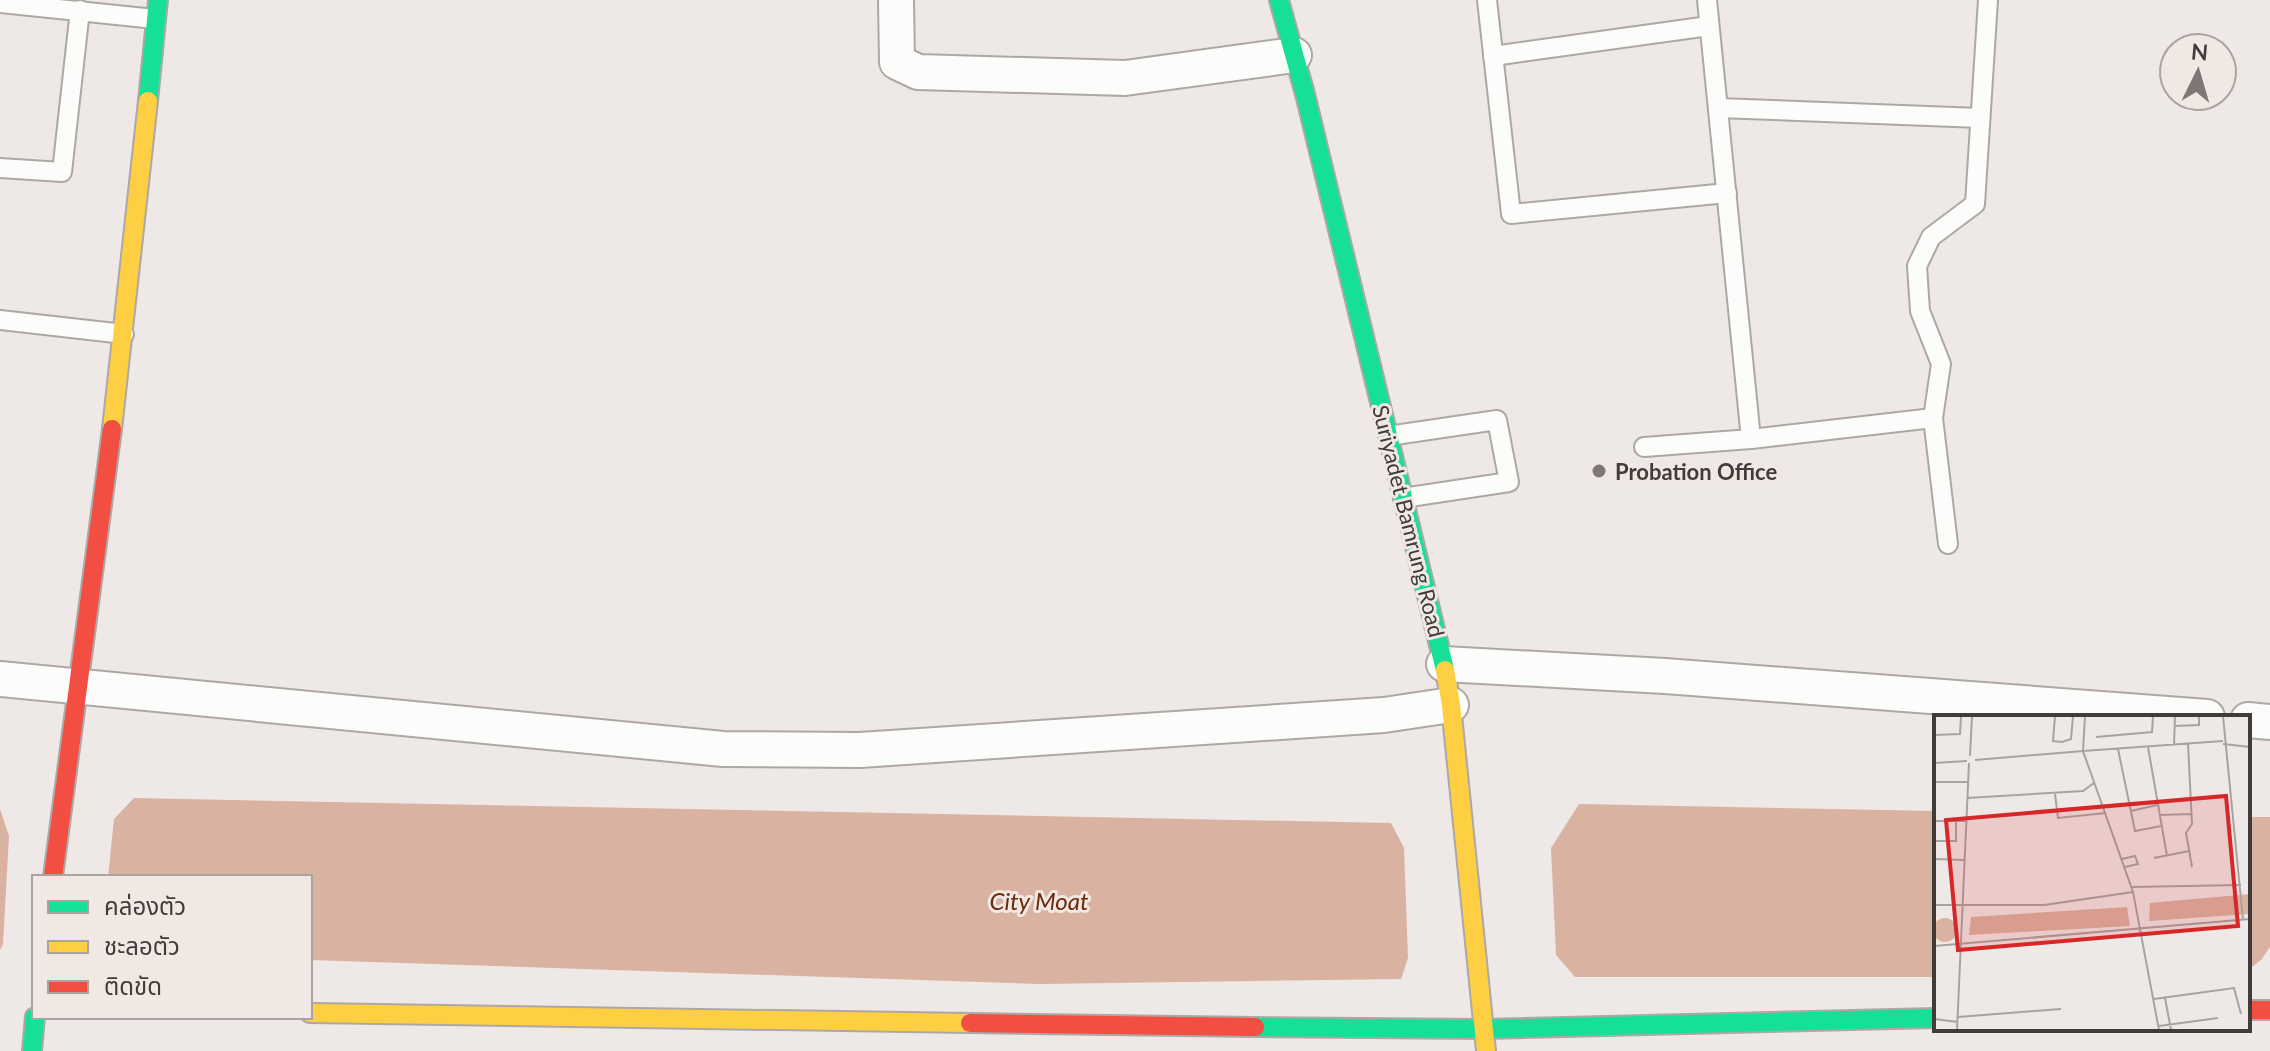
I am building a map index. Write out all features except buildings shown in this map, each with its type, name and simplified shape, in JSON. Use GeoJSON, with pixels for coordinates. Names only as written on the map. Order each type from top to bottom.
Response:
{"type":"FeatureCollection","features":[{"type":"Feature","properties":{"kind":"street"},"geometry":{"type":"LineString","coordinates":[[896,0],[897,62],[918,72],[1125,78],[1294,55]]}},
{"type":"Feature","properties":{"kind":"street","name":"Suriyadet Bamrung Road"},"geometry":{"type":"LineString","coordinates":[[1279,0],[1444,664],[1451,705],[1486,1051]]}},
{"type":"Feature","properties":{"kind":"street"},"geometry":{"type":"LineString","coordinates":[[53,875],[124,334],[157,10]]}},
{"type":"Feature","properties":{"kind":"street"},"geometry":{"type":"LineString","coordinates":[[1444,664],[1665,676],[2181,715]]}},
{"type":"Feature","properties":{"kind":"street"},"geometry":{"type":"LineString","coordinates":[[0,679],[723,749],[860,750],[1384,715],[1451,705]]}},
{"type":"Feature","properties":{"kind":"street"},"geometry":{"type":"LineString","coordinates":[[2250,720],[2270,722]]}},
{"type":"Feature","properties":{"kind":"street"},"geometry":{"type":"LineString","coordinates":[[31,1011],[32,1051]]}},
{"type":"Feature","properties":{"kind":"street"},"geometry":{"type":"LineString","coordinates":[[312,1013],[1484,1029],[1934,1018]]}},
{"type":"Feature","properties":{"kind":"lane"},"geometry":{"type":"LineString","coordinates":[[1487,0],[1511,214],[1727,193]]}},
{"type":"Feature","properties":{"kind":"lane"},"geometry":{"type":"LineString","coordinates":[[1707,0],[1751,439]]}},
{"type":"Feature","properties":{"kind":"lane"},"geometry":{"type":"LineString","coordinates":[[1948,544],[1933,418],[1941,364],[1920,311],[1917,266],[1931,237],[1975,204],[1988,0]]}},
{"type":"Feature","properties":{"kind":"lane"},"geometry":{"type":"LineString","coordinates":[[0,3],[80,10],[157,10]]}},
{"type":"Feature","properties":{"kind":"lane"},"geometry":{"type":"LineString","coordinates":[[0,168],[62,172],[80,10]]}},
{"type":"Feature","properties":{"kind":"lane"},"geometry":{"type":"LineString","coordinates":[[1493,56],[1709,26]]}},
{"type":"Feature","properties":{"kind":"lane"},"geometry":{"type":"LineString","coordinates":[[1718,108],[1980,118]]}},
{"type":"Feature","properties":{"kind":"lane"},"geometry":{"type":"LineString","coordinates":[[0,320],[124,334]]}},
{"type":"Feature","properties":{"kind":"lane"},"geometry":{"type":"LineString","coordinates":[[1644,447],[1751,439],[1933,418]]}},
{"type":"Feature","properties":{"kind":"lane"},"geometry":{"type":"LineString","coordinates":[[1388,436],[1497,420],[1509,482],[1403,498]]}},
{"type":"Feature","properties":{"kind":"water","name":"City Moat"},"geometry":{"type":"Polygon","coordinates":[[[134,798],[1391,823],[1404,848],[1408,958],[1401,979],[1040,984],[312,960],[312,875],[108,875],[114,819],[134,798]]]}},
{"type":"Feature","properties":{"kind":"water"},"geometry":{"type":"Polygon","coordinates":[[[1579,804],[1934,811],[1934,977],[1575,977],[1556,955],[1551,848],[1579,804]]]}},
{"type":"Feature","properties":{"kind":"water"},"geometry":{"type":"Polygon","coordinates":[[[0,809],[9,836],[3,944],[0,950],[0,809]]]}},
{"type":"Feature","properties":{"kind":"water"},"geometry":{"type":"Polygon","coordinates":[[[2250,817],[2270,817],[2270,947],[2250,968],[2250,817]]]}},
{"type":"Feature","properties":{"kind":"traffic: fast"},"geometry":{"type":"LineString","coordinates":[[148,101],[158,0]]}},
{"type":"Feature","properties":{"kind":"traffic: fast"},"geometry":{"type":"LineString","coordinates":[[1279,0],[1305,94],[1445,670]]}},
{"type":"Feature","properties":{"kind":"traffic: fast"},"geometry":{"type":"LineString","coordinates":[[1255,1027],[1484,1029],[1934,1018]]}},
{"type":"Feature","properties":{"kind":"traffic: fast"},"geometry":{"type":"LineString","coordinates":[[32,1051],[35,1019]]}},
{"type":"Feature","properties":{"kind":"traffic: slow"},"geometry":{"type":"LineString","coordinates":[[112,429],[148,101]]}},
{"type":"Feature","properties":{"kind":"traffic: slow"},"geometry":{"type":"LineString","coordinates":[[1445,670],[1486,1051]]}},
{"type":"Feature","properties":{"kind":"traffic: slow"},"geometry":{"type":"LineString","coordinates":[[312,1013],[970,1023]]}},
{"type":"Feature","properties":{"kind":"traffic: jam"},"geometry":{"type":"LineString","coordinates":[[53,875],[112,429]]}},
{"type":"Feature","properties":{"kind":"traffic: jam"},"geometry":{"type":"LineString","coordinates":[[2250,1010],[2270,1010]]}},
{"type":"Feature","properties":{"kind":"traffic: jam"},"geometry":{"type":"LineString","coordinates":[[970,1023],[1255,1027]]}},
{"type":"Feature","properties":{"kind":"place","name":"Probation Office"},"geometry":{"type":"Point","coordinates":[1599,471]}}]}
